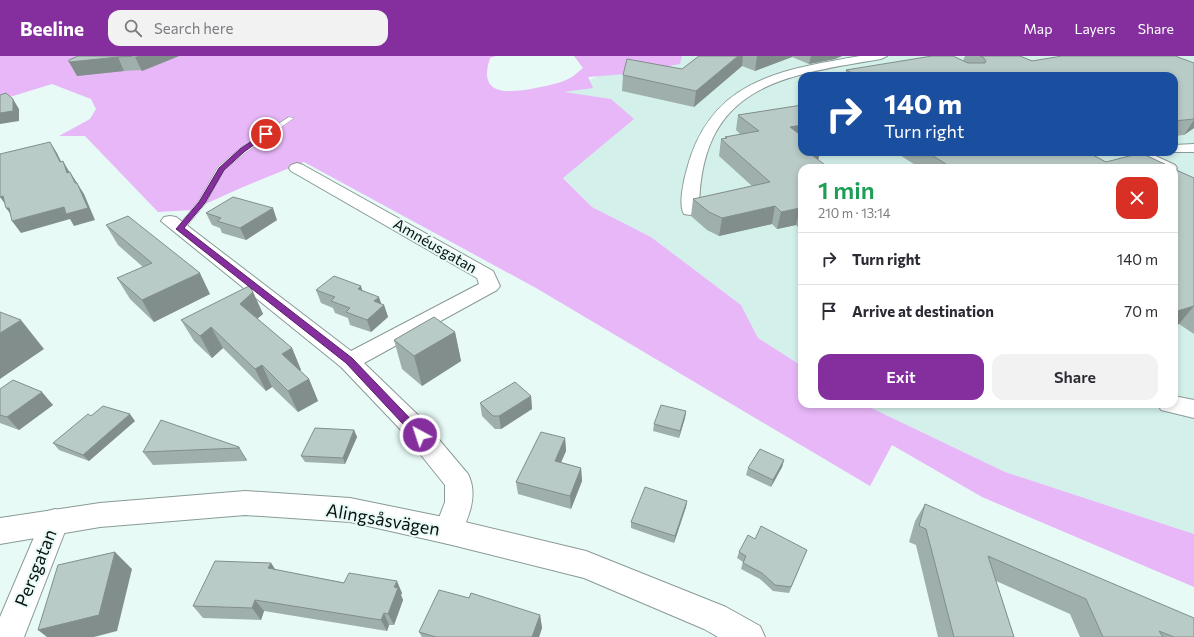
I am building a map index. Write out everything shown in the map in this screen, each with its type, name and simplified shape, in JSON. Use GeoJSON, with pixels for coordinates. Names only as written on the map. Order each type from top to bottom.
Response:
{"type":"FeatureCollection","features":[{"type":"Feature","properties":{"kind":"street"},"geometry":{"type":"LineString","coordinates":[[800,72],[819,67],[881,56]]}},
{"type":"Feature","properties":{"kind":"street"},"geometry":{"type":"LineString","coordinates":[[690,210],[690,191],[698,154],[712,124],[729,104],[749,89],[778,78],[798,73]]}},
{"type":"Feature","properties":{"kind":"street"},"geometry":{"type":"LineString","coordinates":[[1178,149],[1194,148]]}},
{"type":"Feature","properties":{"kind":"street"},"geometry":{"type":"LineString","coordinates":[[1148,156],[1163,164]]}},
{"type":"Feature","properties":{"kind":"street","name":"Amnéusgatan"},"geometry":{"type":"LineString","coordinates":[[297,168],[486,276],[490,286],[349,361]]}},
{"type":"Feature","properties":{"kind":"street"},"geometry":{"type":"LineString","coordinates":[[175,225],[349,361],[410,423],[458,482],[458,502],[448,531]]}},
{"type":"Feature","properties":{"kind":"street"},"geometry":{"type":"LineString","coordinates":[[1178,406],[1194,409]]}},
{"type":"Feature","properties":{"kind":"street","name":"Alingsåsvägen"},"geometry":{"type":"LineString","coordinates":[[0,531],[100,515],[245,503],[350,510],[448,531],[586,566],[715,618],[749,637]]}},
{"type":"Feature","properties":{"kind":"street","name":"Persgatan"},"geometry":{"type":"LineString","coordinates":[[8,637],[55,521]]}},
{"type":"Feature","properties":{"kind":"lane"},"geometry":{"type":"LineString","coordinates":[[175,225],[202,203],[221,169],[242,151],[291,118]]}},
{"type":"Feature","properties":{"kind":"shaded area"},"geometry":{"type":"Polygon","coordinates":[[[0,56],[496,56],[490,58],[487,71],[488,80],[492,86],[498,90],[516,91],[555,84],[575,75],[583,68],[574,56],[682,56],[680,64],[625,74],[588,77],[593,88],[564,92],[611,99],[634,119],[563,178],[592,207],[651,237],[741,305],[758,338],[798,363],[798,408],[871,408],[1005,472],[1194,534],[1194,587],[982,497],[892,445],[870,486],[536,288],[304,162],[192,210],[158,212],[85,136],[59,136],[90,119],[96,109],[91,99],[52,84],[0,100],[0,56]]]}},
{"type":"Feature","properties":{"kind":"shaded area"},"geometry":{"type":"Polygon","coordinates":[[[645,56],[1194,56],[1194,534],[1005,472],[871,408],[1178,408],[1178,164],[798,164],[798,363],[758,338],[741,305],[651,237],[592,207],[563,177],[562,92],[645,56]]]}},
{"type":"Feature","properties":{"kind":"building"},"geometry":{"type":"Polygon","coordinates":[[[78,56],[132,56],[69,62],[69,60],[78,56]]]}},
{"type":"Feature","properties":{"kind":"building"},"geometry":{"type":"Polygon","coordinates":[[[699,56],[738,56],[696,91],[623,75],[627,59],[682,69],[699,56]]]}},
{"type":"Feature","properties":{"kind":"building"},"geometry":{"type":"Polygon","coordinates":[[[932,56],[953,56],[968,63],[985,63],[986,61],[980,56],[1020,56],[1032,61],[1062,56],[1175,56],[1194,63],[1194,119],[1178,121],[1178,72],[850,72],[846,70],[932,56]]]}},
{"type":"Feature","properties":{"kind":"building"},"geometry":{"type":"Polygon","coordinates":[[[6,93],[13,99],[13,111],[0,113],[0,95],[6,93]]]}},
{"type":"Feature","properties":{"kind":"building"},"geometry":{"type":"Polygon","coordinates":[[[798,106],[798,126],[790,127],[798,133],[798,156],[813,156],[824,164],[798,164],[798,208],[781,212],[775,206],[722,218],[709,212],[693,199],[770,182],[721,139],[759,131],[738,115],[798,106]]]}},
{"type":"Feature","properties":{"kind":"building"},"geometry":{"type":"Polygon","coordinates":[[[50,142],[60,162],[63,161],[67,173],[70,172],[75,183],[77,183],[88,208],[66,214],[64,207],[12,221],[9,208],[6,208],[3,196],[0,197],[0,154],[50,142]]]}},
{"type":"Feature","properties":{"kind":"building"},"geometry":{"type":"Polygon","coordinates":[[[933,156],[1095,156],[1106,162],[1129,156],[1147,156],[1164,164],[946,164],[933,156]]]}},
{"type":"Feature","properties":{"kind":"building"},"geometry":{"type":"Polygon","coordinates":[[[1178,171],[1194,178],[1194,306],[1178,311],[1178,171]]]}},
{"type":"Feature","properties":{"kind":"building"},"geometry":{"type":"Polygon","coordinates":[[[233,197],[273,208],[240,228],[217,221],[221,218],[206,213],[233,197]]]}},
{"type":"Feature","properties":{"kind":"building"},"geometry":{"type":"Polygon","coordinates":[[[128,216],[200,273],[142,300],[117,278],[152,263],[106,225],[128,216]]]}},
{"type":"Feature","properties":{"kind":"building"},"geometry":{"type":"Polygon","coordinates":[[[334,276],[361,286],[358,289],[379,297],[374,301],[384,305],[367,320],[346,312],[350,308],[331,301],[335,297],[316,290],[334,276]]]}},
{"type":"Feature","properties":{"kind":"building"},"geometry":{"type":"Polygon","coordinates":[[[249,286],[253,292],[240,304],[292,348],[282,354],[309,379],[288,391],[262,365],[255,369],[211,327],[200,336],[181,320],[249,286]]]}},
{"type":"Feature","properties":{"kind":"building"},"geometry":{"type":"Polygon","coordinates":[[[0,312],[21,320],[0,333],[0,312]]]}},
{"type":"Feature","properties":{"kind":"building"},"geometry":{"type":"Polygon","coordinates":[[[434,317],[455,332],[414,356],[394,340],[434,317]]]}},
{"type":"Feature","properties":{"kind":"building"},"geometry":{"type":"Polygon","coordinates":[[[13,380],[42,392],[7,417],[0,415],[0,389],[13,380]]]}},
{"type":"Feature","properties":{"kind":"building"},"geometry":{"type":"Polygon","coordinates":[[[515,382],[531,396],[499,416],[493,416],[480,403],[515,382]]]}},
{"type":"Feature","properties":{"kind":"building"},"geometry":{"type":"Polygon","coordinates":[[[661,405],[686,411],[680,431],[654,424],[661,405]]]}},
{"type":"Feature","properties":{"kind":"building"},"geometry":{"type":"Polygon","coordinates":[[[103,406],[130,414],[83,455],[53,443],[88,414],[91,416],[103,406]]]}},
{"type":"Feature","properties":{"kind":"building"},"geometry":{"type":"Polygon","coordinates":[[[161,420],[239,447],[239,448],[143,452],[161,420]]]}},
{"type":"Feature","properties":{"kind":"building"},"geometry":{"type":"Polygon","coordinates":[[[315,428],[354,430],[343,458],[301,456],[315,428]]]}},
{"type":"Feature","properties":{"kind":"building"},"geometry":{"type":"Polygon","coordinates":[[[541,432],[565,438],[555,461],[581,468],[570,496],[516,482],[541,432]]]}},
{"type":"Feature","properties":{"kind":"building"},"geometry":{"type":"Polygon","coordinates":[[[760,449],[784,460],[773,480],[748,468],[760,449]]]}},
{"type":"Feature","properties":{"kind":"building"},"geometry":{"type":"Polygon","coordinates":[[[645,487],[687,501],[675,536],[631,522],[645,487]]]}},
{"type":"Feature","properties":{"kind":"building"},"geometry":{"type":"Polygon","coordinates":[[[925,504],[1194,618],[1194,637],[1174,637],[1159,631],[1163,637],[1103,637],[1086,599],[988,556],[1014,637],[954,637],[926,529],[919,526],[925,504]]]}},
{"type":"Feature","properties":{"kind":"building"},"geometry":{"type":"Polygon","coordinates":[[[761,526],[807,550],[791,587],[775,585],[762,573],[743,563],[746,556],[739,552],[748,535],[755,539],[761,526]]]}},
{"type":"Feature","properties":{"kind":"building"},"geometry":{"type":"Polygon","coordinates":[[[115,552],[99,615],[38,630],[58,565],[115,552]]]}},
{"type":"Feature","properties":{"kind":"building"},"geometry":{"type":"Polygon","coordinates":[[[215,561],[271,563],[268,568],[344,583],[349,573],[397,581],[394,587],[398,588],[388,614],[384,613],[381,620],[255,600],[252,608],[193,606],[215,561]]]}},
{"type":"Feature","properties":{"kind":"building"},"geometry":{"type":"Polygon","coordinates":[[[439,590],[469,598],[471,593],[540,615],[532,637],[436,637],[419,632],[439,590]]]}},
{"type":"Feature","properties":{"kind":"route"},"geometry":{"type":"LineString","coordinates":[[266,134],[242,151],[221,169],[202,203],[180,229],[349,361],[420,435]]}}]}
